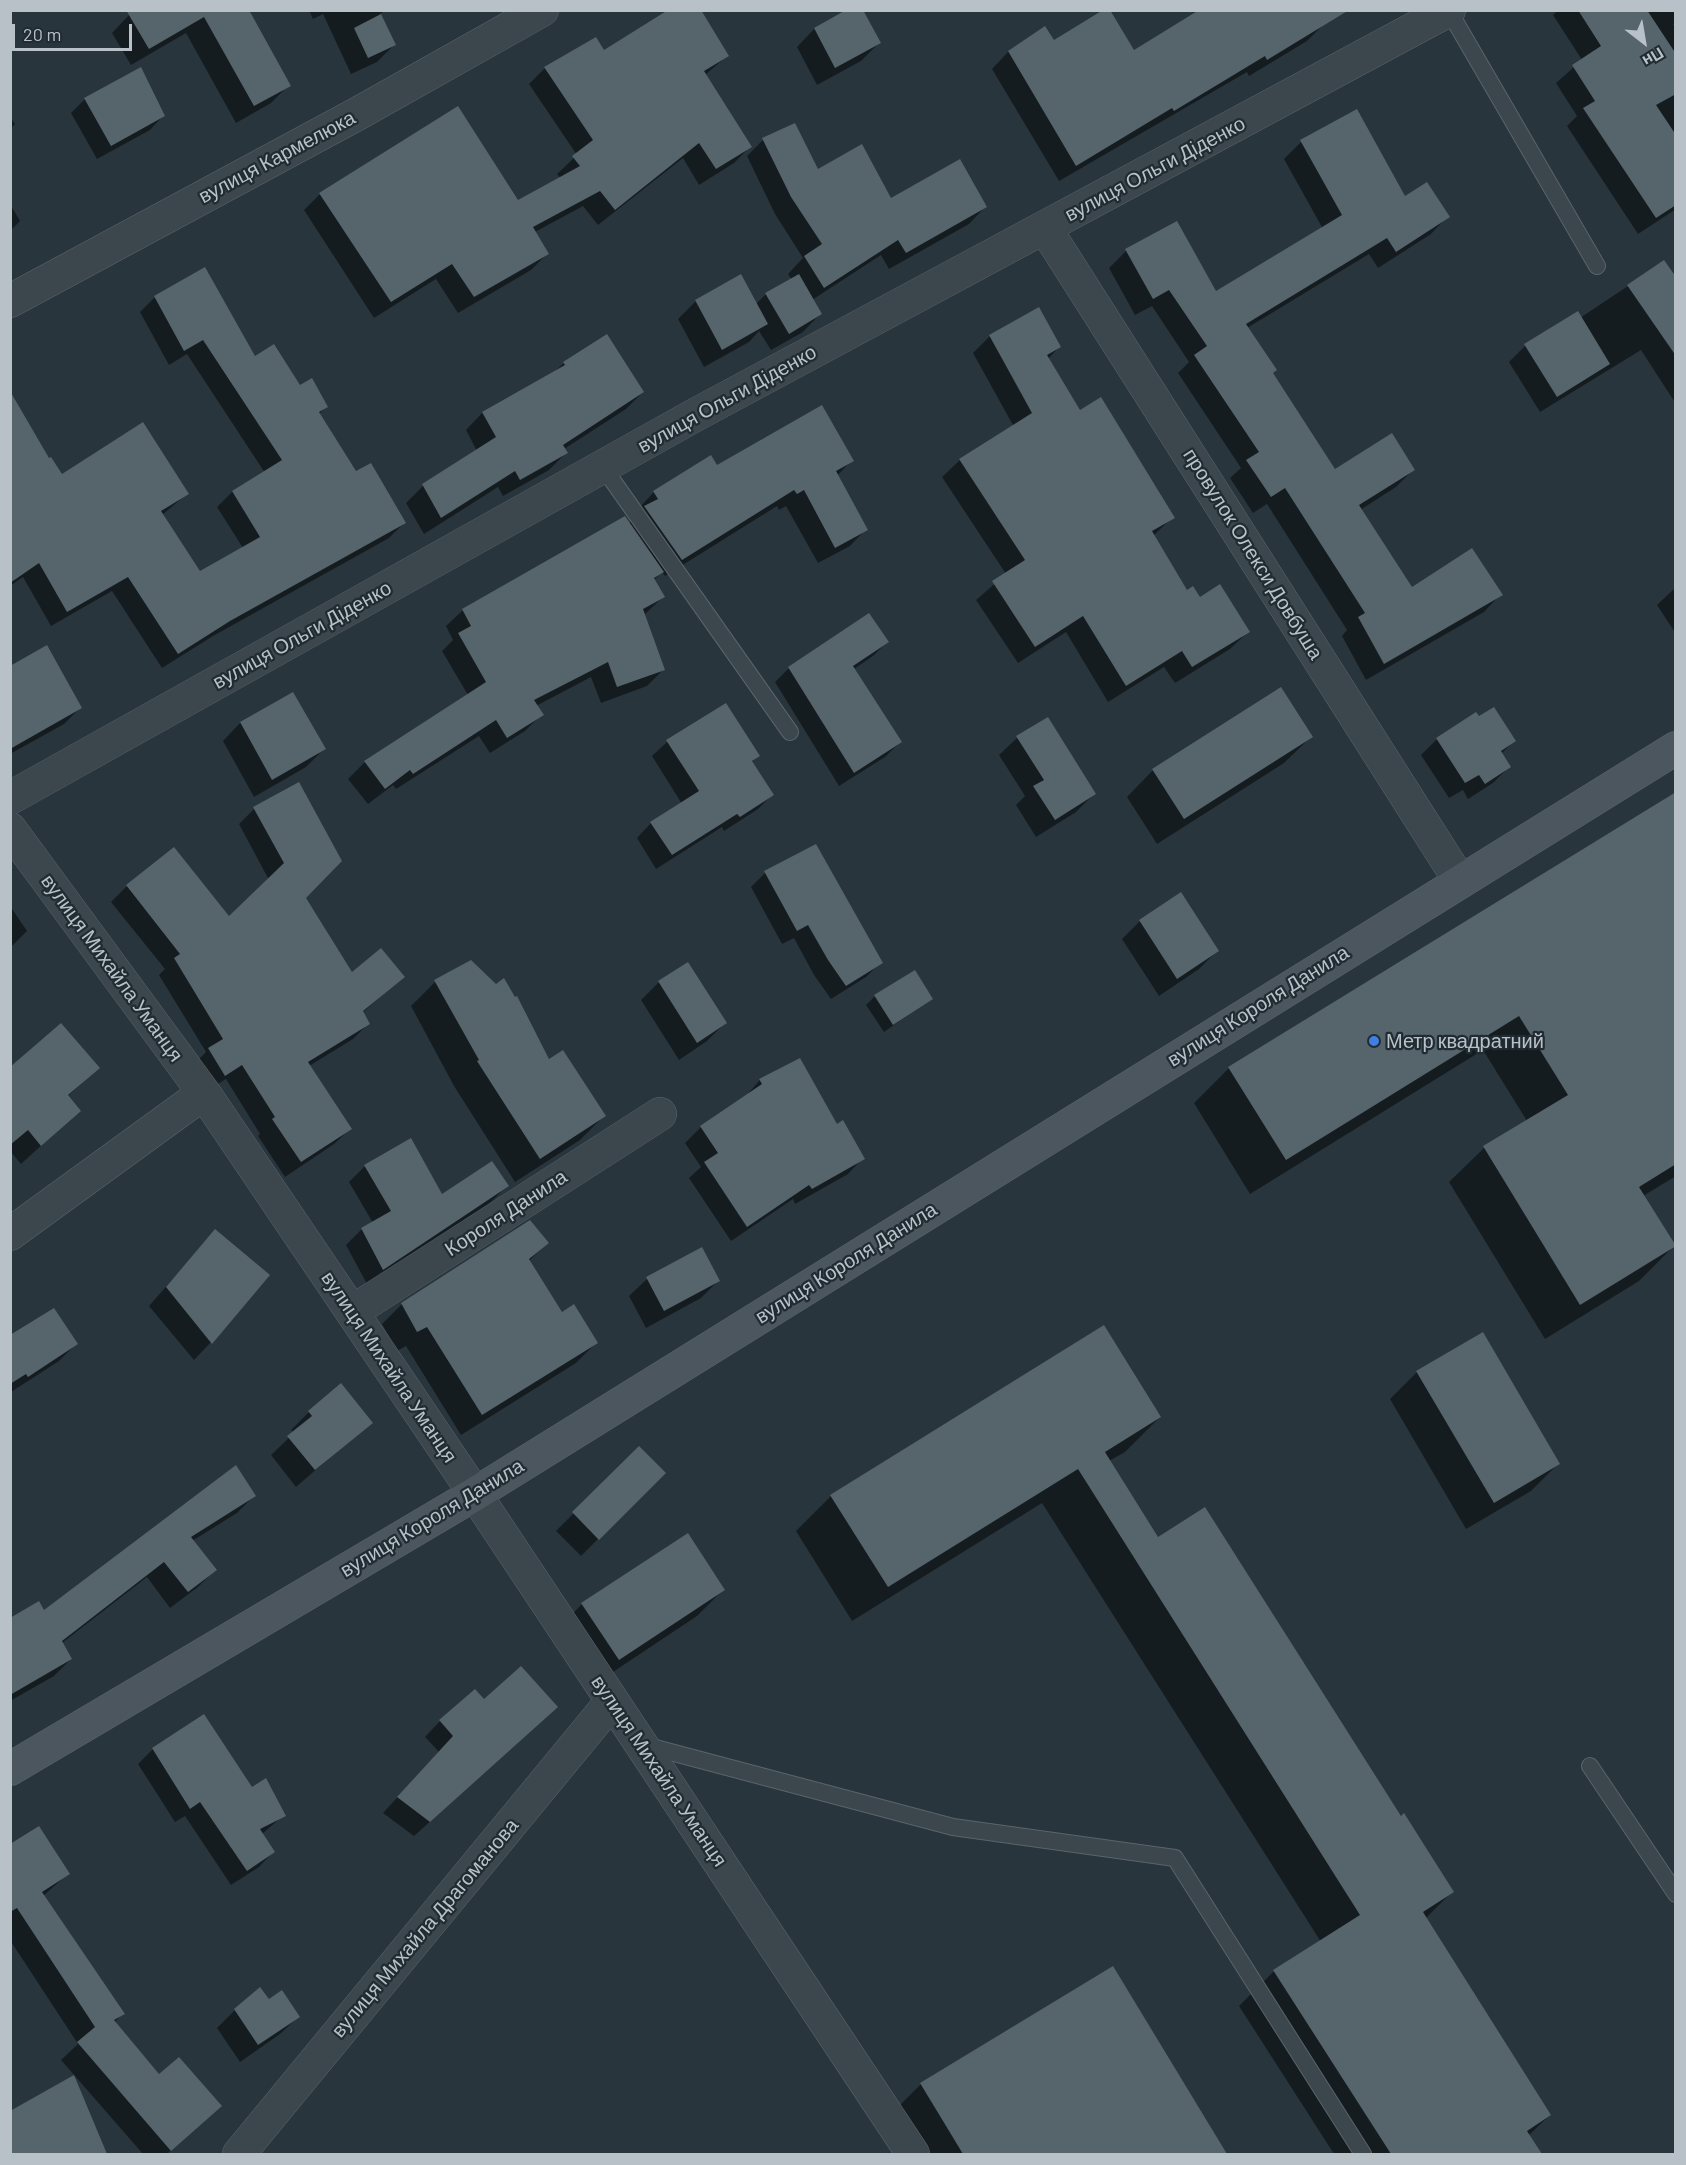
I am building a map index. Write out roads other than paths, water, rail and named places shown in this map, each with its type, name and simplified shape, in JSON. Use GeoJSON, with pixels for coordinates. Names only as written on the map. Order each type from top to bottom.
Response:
{"type":"FeatureCollection","features":[{"type":"Feature","properties":{"kind":"main road","name":"вулиця Короля Данила"},"geometry":{"type":"LineString","coordinates":[[10,1769],[475,1494],[1676,747]]}},
{"type":"Feature","properties":{"kind":"street","name":"вулиця Кармелюка"},"geometry":{"type":"LineString","coordinates":[[10,301],[357,114],[542,10]]}},
{"type":"Feature","properties":{"kind":"street","name":"вулиця Ольги Діденко"},"geometry":{"type":"LineString","coordinates":[[10,798],[603,467],[1449,10]]}},
{"type":"Feature","properties":{"kind":"street","name":"провулок Олекси Довбуша"},"geometry":{"type":"LineString","coordinates":[[1045,228],[1460,881]]}},
{"type":"Feature","properties":{"kind":"street","name":"вулиця Михайла Уманця"},"geometry":{"type":"LineString","coordinates":[[10,829],[204,1093],[475,1494],[913,2154]]}},
{"type":"Feature","properties":{"kind":"street"},"geometry":{"type":"LineString","coordinates":[[10,1234],[204,1093]]}},
{"type":"Feature","properties":{"kind":"street","name":"Короля Данила"},"geometry":{"type":"LineString","coordinates":[[352,1312],[660,1114]]}},
{"type":"Feature","properties":{"kind":"street","name":"вулиця Михайла Драгоманова"},"geometry":{"type":"LineString","coordinates":[[239,2154],[612,1701]]}},
{"type":"Feature","properties":{"kind":"lane"},"geometry":{"type":"LineString","coordinates":[[1449,10],[1597,266]]}},
{"type":"Feature","properties":{"kind":"lane"},"geometry":{"type":"LineString","coordinates":[[603,467],[790,732]]}},
{"type":"Feature","properties":{"kind":"lane"},"geometry":{"type":"LineString","coordinates":[[640,1744],[953,1827],[1175,1858],[1363,2154]]}},
{"type":"Feature","properties":{"kind":"lane"},"geometry":{"type":"LineString","coordinates":[[1590,1766],[1676,1894]]}},
{"type":"Feature","properties":{"kind":"place","name":"Метр квадратний"},"geometry":{"type":"Point","coordinates":[1374,1041]}}]}
